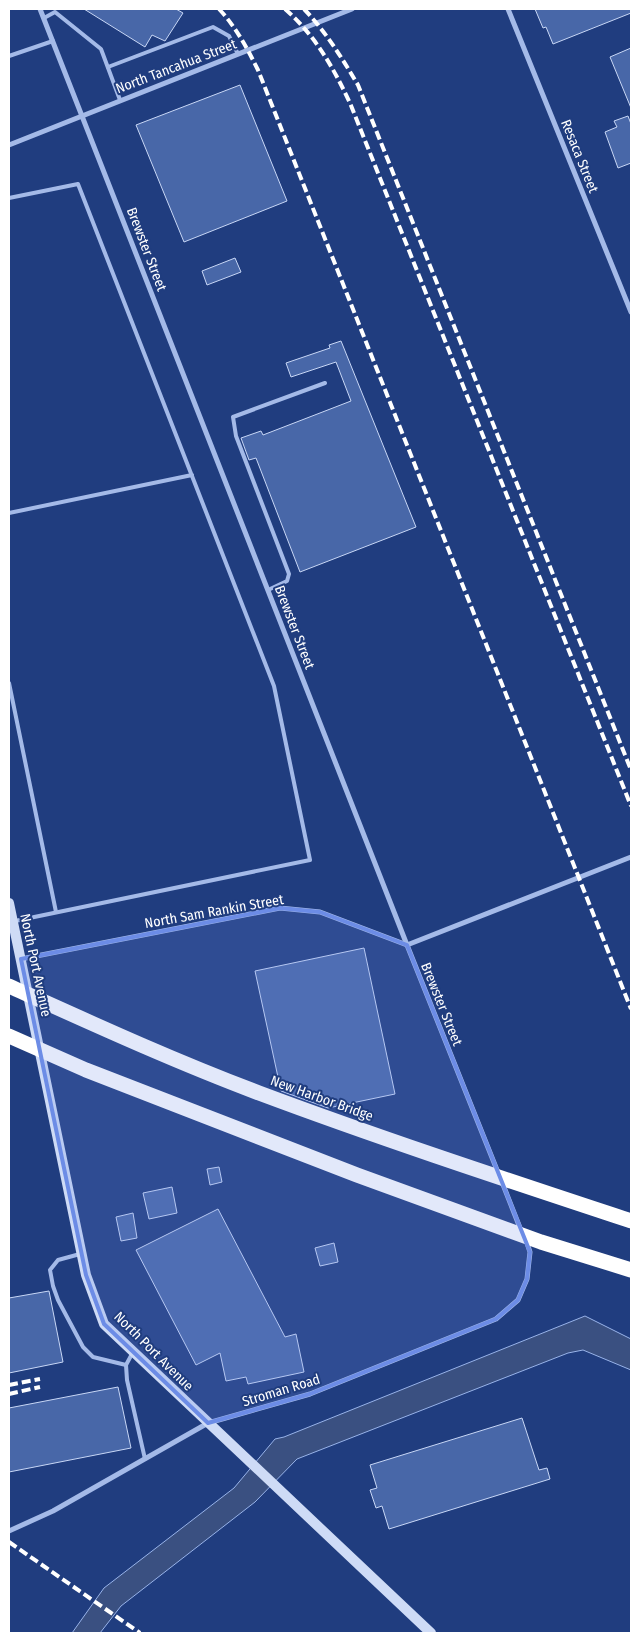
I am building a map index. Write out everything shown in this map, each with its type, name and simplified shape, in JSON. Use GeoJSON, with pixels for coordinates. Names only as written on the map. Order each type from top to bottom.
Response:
{"type":"FeatureCollection","features":[{"type":"Feature","properties":{"kind":"highway","name":"New Harbor Bridge"},"geometry":{"type":"LineString","coordinates":[[9,986],[124,1038],[258,1092],[428,1154],[631,1220]]}},
{"type":"Feature","properties":{"kind":"highway"},"geometry":{"type":"LineString","coordinates":[[9,1036],[86,1070],[357,1175],[541,1242],[631,1270]]}},
{"type":"Feature","properties":{"kind":"main road","name":"North Port Avenue"},"geometry":{"type":"LineString","coordinates":[[9,903],[86,1275],[104,1324],[431,1633]]}},
{"type":"Feature","properties":{"kind":"street","name":"Brewster Street"},"geometry":{"type":"LineString","coordinates":[[40,9],[407,945],[530,1252]]}},
{"type":"Feature","properties":{"kind":"street","name":"North Tancahua Street"},"geometry":{"type":"LineString","coordinates":[[9,144],[352,9]]}},
{"type":"Feature","properties":{"kind":"street","name":"Resaca Street"},"geometry":{"type":"LineString","coordinates":[[508,9],[631,312]]}},
{"type":"Feature","properties":{"kind":"street"},"geometry":{"type":"LineString","coordinates":[[407,945],[631,857]]}},
{"type":"Feature","properties":{"kind":"street","name":"North Sam Rankin Street"},"geometry":{"type":"LineString","coordinates":[[20,959],[280,908],[320,912],[407,945]]}},
{"type":"Feature","properties":{"kind":"street","name":"Stroman Road"},"geometry":{"type":"LineString","coordinates":[[9,1530],[53,1512],[208,1423],[310,1394],[496,1319],[518,1300],[527,1279],[530,1252]]}},
{"type":"Feature","properties":{"kind":"lane"},"geometry":{"type":"LineString","coordinates":[[44,18],[55,12],[101,49],[120,100]]}},
{"type":"Feature","properties":{"kind":"lane"},"geometry":{"type":"LineString","coordinates":[[108,67],[213,27],[230,36],[238,54]]}},
{"type":"Feature","properties":{"kind":"lane"},"geometry":{"type":"LineString","coordinates":[[9,56],[53,41]]}},
{"type":"Feature","properties":{"kind":"lane"},"geometry":{"type":"LineString","coordinates":[[9,198],[78,184],[274,686],[310,860],[13,921]]}},
{"type":"Feature","properties":{"kind":"lane"},"geometry":{"type":"LineString","coordinates":[[268,590],[287,581],[290,574],[236,436],[233,417],[324,382]]}},
{"type":"Feature","properties":{"kind":"lane"},"geometry":{"type":"LineString","coordinates":[[9,513],[192,475]]}},
{"type":"Feature","properties":{"kind":"lane"},"geometry":{"type":"LineString","coordinates":[[9,683],[56,912]]}},
{"type":"Feature","properties":{"kind":"lane"},"geometry":{"type":"LineString","coordinates":[[82,1254],[58,1260],[50,1270],[58,1300],[83,1347],[93,1357],[126,1365]]}},
{"type":"Feature","properties":{"kind":"lane"},"geometry":{"type":"LineString","coordinates":[[134,1352],[126,1365],[127,1380],[145,1458]]}},
{"type":"Feature","properties":{"kind":"highlighted area"},"geometry":{"type":"Polygon","coordinates":[[[280,908],[320,912],[407,945],[530,1252],[527,1279],[518,1300],[496,1319],[310,1394],[208,1423],[104,1324],[86,1275],[21,959],[280,908]]]}},
{"type":"Feature","properties":{"kind":"water"},"geometry":{"type":"Polygon","coordinates":[[[585,1316],[631,1339],[631,1370],[583,1350],[568,1353],[297,1459],[255,1502],[121,1606],[100,1633],[72,1633],[104,1588],[234,1488],[275,1439],[585,1316]]]}},
{"type":"Feature","properties":{"kind":"building"},"geometry":{"type":"Polygon","coordinates":[[[84,9],[176,9],[183,13],[165,41],[152,35],[145,47],[84,9]]]}},
{"type":"Feature","properties":{"kind":"building"},"geometry":{"type":"Polygon","coordinates":[[[535,9],[631,9],[631,13],[553,44],[546,27],[543,28],[535,9]]]}},
{"type":"Feature","properties":{"kind":"building"},"geometry":{"type":"Polygon","coordinates":[[[631,48],[631,108],[610,57],[631,48]]]}},
{"type":"Feature","properties":{"kind":"building"},"geometry":{"type":"Polygon","coordinates":[[[240,85],[287,201],[184,242],[136,125],[240,85]]]}},
{"type":"Feature","properties":{"kind":"building"},"geometry":{"type":"Polygon","coordinates":[[[628,116],[631,124],[631,163],[618,168],[605,132],[617,127],[614,121],[628,116]]]}},
{"type":"Feature","properties":{"kind":"building"},"geometry":{"type":"Polygon","coordinates":[[[235,258],[241,272],[207,285],[202,271],[235,258]]]}},
{"type":"Feature","properties":{"kind":"building"},"geometry":{"type":"Polygon","coordinates":[[[341,341],[416,527],[300,572],[256,458],[249,460],[241,438],[261,431],[263,435],[351,401],[336,362],[291,377],[286,363],[330,348],[329,345],[341,341]]]}},
{"type":"Feature","properties":{"kind":"building"},"geometry":{"type":"Polygon","coordinates":[[[364,948],[395,1094],[328,1108],[281,1091],[255,971],[364,948]]]}},
{"type":"Feature","properties":{"kind":"building"},"geometry":{"type":"Polygon","coordinates":[[[219,1167],[222,1182],[210,1185],[207,1169],[219,1167]]]}},
{"type":"Feature","properties":{"kind":"building"},"geometry":{"type":"Polygon","coordinates":[[[172,1187],[177,1213],[149,1219],[143,1193],[172,1187]]]}},
{"type":"Feature","properties":{"kind":"building"},"geometry":{"type":"Polygon","coordinates":[[[218,1209],[285,1337],[296,1334],[304,1372],[248,1384],[246,1377],[226,1381],[220,1353],[196,1365],[136,1250],[218,1209]]]}},
{"type":"Feature","properties":{"kind":"building"},"geometry":{"type":"Polygon","coordinates":[[[133,1213],[137,1238],[121,1241],[116,1217],[133,1213]]]}},
{"type":"Feature","properties":{"kind":"building"},"geometry":{"type":"Polygon","coordinates":[[[334,1243],[338,1262],[320,1266],[315,1248],[334,1243]]]}},
{"type":"Feature","properties":{"kind":"building"},"geometry":{"type":"Polygon","coordinates":[[[49,1291],[63,1362],[9,1373],[9,1298],[49,1291]]]}},
{"type":"Feature","properties":{"kind":"building"},"geometry":{"type":"Polygon","coordinates":[[[118,1387],[131,1448],[9,1472],[9,1408],[118,1387]]]}},
{"type":"Feature","properties":{"kind":"building"},"geometry":{"type":"Polygon","coordinates":[[[522,1418],[539,1470],[547,1468],[550,1479],[389,1529],[382,1506],[376,1508],[370,1490],[377,1488],[370,1465],[522,1418]]]}},
{"type":"Feature","properties":{"kind":"railway"},"geometry":{"type":"LineString","coordinates":[[219,9],[236,30],[258,70],[631,1009]]}},
{"type":"Feature","properties":{"kind":"railway"},"geometry":{"type":"LineString","coordinates":[[285,9],[296,19],[322,52],[350,103],[631,806]]}},
{"type":"Feature","properties":{"kind":"railway"},"geometry":{"type":"LineString","coordinates":[[304,9],[327,36],[358,85],[631,770]]}},
{"type":"Feature","properties":{"kind":"railway"},"geometry":{"type":"LineString","coordinates":[[9,1385],[40,1379]]}},
{"type":"Feature","properties":{"kind":"railway"},"geometry":{"type":"LineString","coordinates":[[9,1394],[40,1387]]}},
{"type":"Feature","properties":{"kind":"railway"},"geometry":{"type":"LineString","coordinates":[[9,1542],[140,1633]]}}]}
